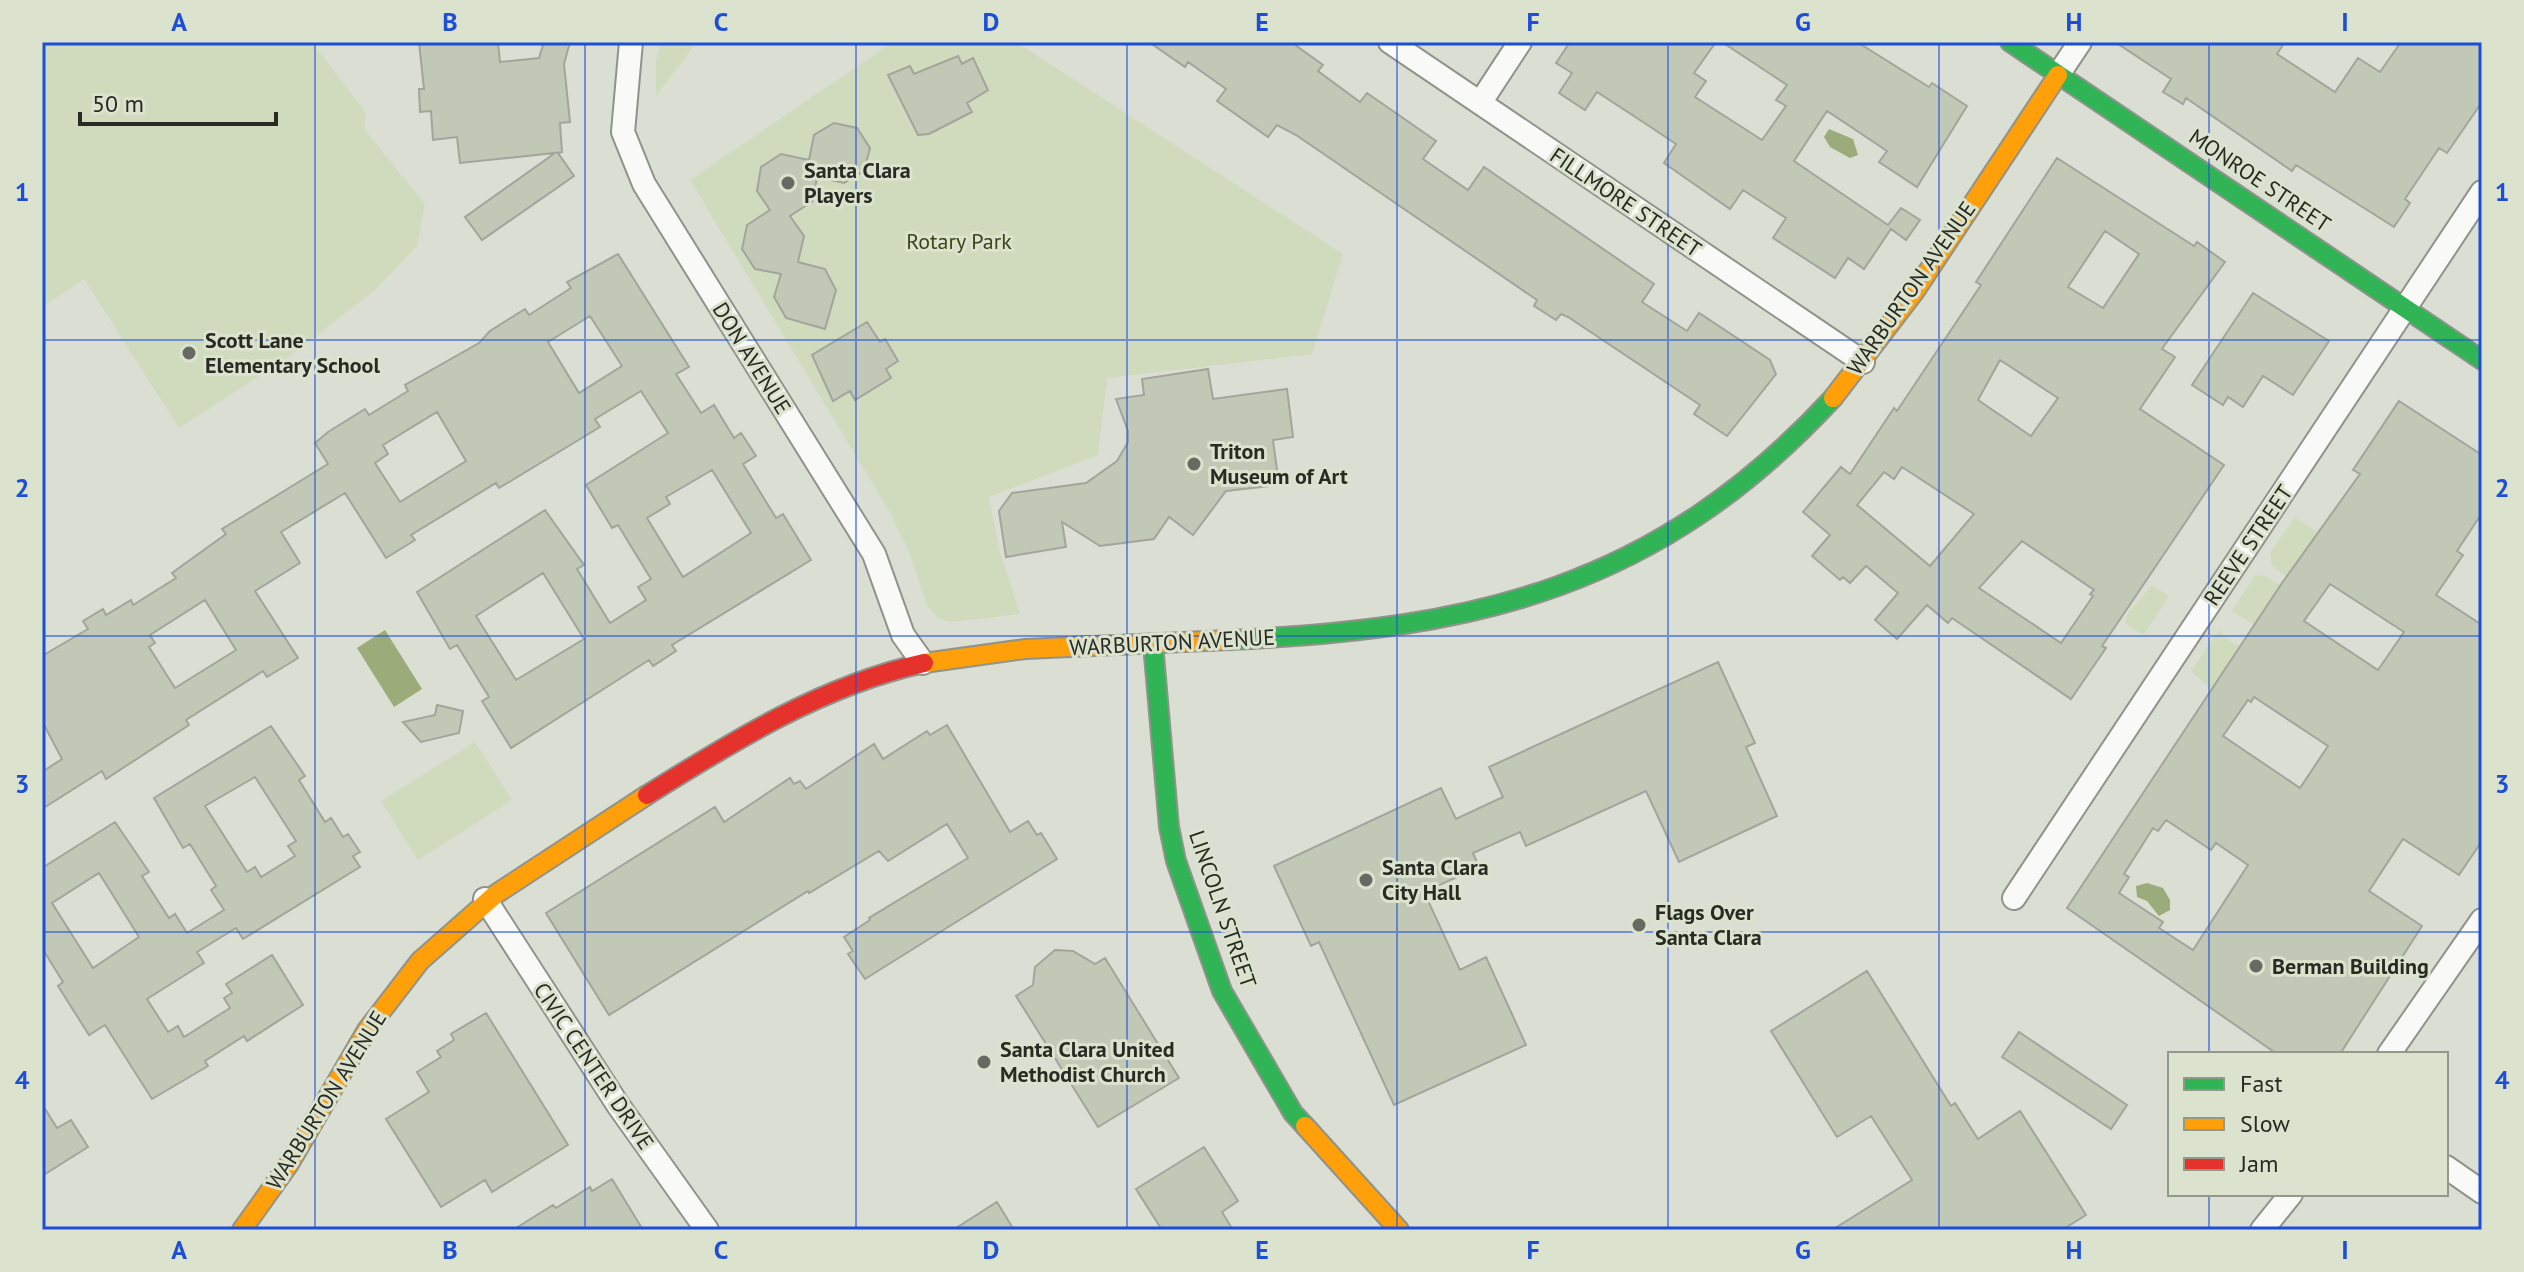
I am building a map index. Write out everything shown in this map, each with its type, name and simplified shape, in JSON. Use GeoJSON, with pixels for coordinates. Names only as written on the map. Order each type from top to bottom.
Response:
{"type":"FeatureCollection","features":[{"type":"Feature","properties":{"kind":"street","name":"DON AVENUE"},"geometry":{"type":"LineString","coordinates":[[631,42],[623,132],[644,184],[874,554],[903,635],[923,663]]}},
{"type":"Feature","properties":{"kind":"street","name":"FILLMORE STREET"},"geometry":{"type":"LineString","coordinates":[[1390,42],[1863,362]]}},
{"type":"Feature","properties":{"kind":"street"},"geometry":{"type":"LineString","coordinates":[[1480,103],[1520,42]]}},
{"type":"Feature","properties":{"kind":"street","name":"MONROE STREET"},"geometry":{"type":"LineString","coordinates":[[2010,42],[2482,360]]}},
{"type":"Feature","properties":{"kind":"street","name":"WARBURTON AVENUE"},"geometry":{"type":"LineString","coordinates":[[242,1230],[287,1168],[358,1042],[435,944],[485,899],[700,761],[779,717],[861,682],[923,663],[1035,650],[1382,631],[1470,614],[1566,585],[1628,557],[1728,493],[1812,419],[1863,362],[2080,42]]}},
{"type":"Feature","properties":{"kind":"street","name":"REEVE STREET"},"geometry":{"type":"LineString","coordinates":[[2014,898],[2482,192]]}},
{"type":"Feature","properties":{"kind":"street","name":"LINCOLN STREET"},"geometry":{"type":"LineString","coordinates":[[1153,644],[1169,827],[1176,861],[1222,991],[1293,1113],[1399,1230]]}},
{"type":"Feature","properties":{"kind":"street","name":"CIVIC CENTER DRIVE"},"geometry":{"type":"LineString","coordinates":[[485,899],[618,1105],[707,1230]]}},
{"type":"Feature","properties":{"kind":"street"},"geometry":{"type":"LineString","coordinates":[[2391,1052],[2474,949],[2482,920]]}},
{"type":"Feature","properties":{"kind":"street"},"geometry":{"type":"LineString","coordinates":[[2448,1168],[2482,1192]]}},
{"type":"Feature","properties":{"kind":"street"},"geometry":{"type":"LineString","coordinates":[[2262,1230],[2289,1196]]}},
{"type":"Feature","properties":{"kind":"green space","name":"Scott Lane Elementary School"},"geometry":{"type":"Polygon","coordinates":[[[42,42],[312,42],[366,113],[364,129],[425,204],[417,246],[374,291],[287,358],[179,428],[84,279],[42,307],[42,42]]]}},
{"type":"Feature","properties":{"kind":"green space"},"geometry":{"type":"Polygon","coordinates":[[[661,42],[697,42],[656,96],[656,61],[661,42]]]}},
{"type":"Feature","properties":{"kind":"green space","name":"Rotary Park"},"geometry":{"type":"Polygon","coordinates":[[[893,42],[1016,42],[1343,254],[1312,354],[1107,378],[1098,455],[989,497],[999,549],[1020,614],[952,622],[939,619],[927,606],[909,552],[889,511],[690,180],[893,42]]]}},
{"type":"Feature","properties":{"kind":"green space"},"geometry":{"type":"Polygon","coordinates":[[[2295,517],[2317,532],[2287,577],[2272,566],[2270,553],[2295,517]]]}},
{"type":"Feature","properties":{"kind":"green space"},"geometry":{"type":"Polygon","coordinates":[[[2264,575],[2281,586],[2254,625],[2232,611],[2255,576],[2264,575]]]}},
{"type":"Feature","properties":{"kind":"green space"},"geometry":{"type":"Polygon","coordinates":[[[2152,585],[2169,596],[2144,635],[2125,623],[2128,613],[2152,585]]]}},
{"type":"Feature","properties":{"kind":"green space"},"geometry":{"type":"Polygon","coordinates":[[[2219,630],[2229,641],[2242,646],[2212,690],[2191,671],[2219,630]]]}},
{"type":"Feature","properties":{"kind":"green space"},"geometry":{"type":"Polygon","coordinates":[[[475,742],[512,800],[418,860],[381,801],[475,742]]]}},
{"type":"Feature","properties":{"kind":"shaded area"},"geometry":{"type":"Polygon","coordinates":[[[1829,129],[1853,139],[1858,155],[1850,158],[1830,147],[1824,137],[1829,129]]]}},
{"type":"Feature","properties":{"kind":"shaded area"},"geometry":{"type":"Polygon","coordinates":[[[385,630],[422,689],[394,707],[357,648],[385,630]]]}},
{"type":"Feature","properties":{"kind":"shaded area"},"geometry":{"type":"Polygon","coordinates":[[[2147,883],[2163,888],[2170,900],[2170,910],[2159,916],[2147,901],[2137,897],[2136,886],[2147,883]]]}},
{"type":"Feature","properties":{"kind":"building"},"geometry":{"type":"Polygon","coordinates":[[[419,42],[498,42],[500,62],[539,58],[544,42],[570,42],[564,64],[570,122],[560,123],[562,152],[558,153],[574,176],[482,240],[465,217],[555,153],[460,163],[457,137],[433,140],[431,111],[420,112],[419,89],[424,89],[419,42]]]}},
{"type":"Feature","properties":{"kind":"building"},"geometry":{"type":"Polygon","coordinates":[[[1149,42],[1291,42],[1323,65],[1318,71],[1360,102],[1367,93],[1436,141],[1423,159],[1468,190],[1484,167],[1654,284],[1642,302],[1687,331],[1699,313],[1770,360],[1776,374],[1727,436],[1694,414],[1700,405],[1568,317],[1561,314],[1556,320],[1534,306],[1537,300],[1296,135],[1277,125],[1268,137],[1217,101],[1226,89],[1188,62],[1185,67],[1149,42]]]}},
{"type":"Feature","properties":{"kind":"building"},"geometry":{"type":"Polygon","coordinates":[[[1570,42],[1716,42],[1694,73],[1706,81],[1695,97],[1762,140],[1786,106],[1776,100],[1787,85],[1722,42],[1857,42],[1929,87],[1932,83],[1967,106],[1917,187],[1879,162],[1887,151],[1827,111],[1794,161],[1888,225],[1901,208],[1920,220],[1906,240],[1891,229],[1864,269],[1848,258],[1835,278],[1773,238],[1786,218],[1743,190],[1730,209],[1664,163],[1676,144],[1597,92],[1585,110],[1559,93],[1572,73],[1556,63],[1570,42]]]}},
{"type":"Feature","properties":{"kind":"building"},"geometry":{"type":"Polygon","coordinates":[[[2115,42],[2285,42],[2277,54],[2335,92],[2358,58],[2380,72],[2401,42],[2482,42],[2482,102],[2447,153],[2439,148],[2405,199],[2410,203],[2394,227],[2296,165],[2292,171],[2186,98],[2183,104],[2163,92],[2171,79],[2115,42]]]}},
{"type":"Feature","properties":{"kind":"building"},"geometry":{"type":"Polygon","coordinates":[[[958,56],[962,64],[973,58],[988,90],[967,103],[972,112],[929,134],[918,135],[888,75],[910,66],[914,74],[958,56]]]}},
{"type":"Feature","properties":{"kind":"building"},"geometry":{"type":"Polygon","coordinates":[[[834,123],[857,128],[870,148],[864,171],[844,183],[817,177],[813,201],[790,216],[804,236],[798,262],[825,269],[836,290],[825,329],[786,318],[774,297],[781,274],[755,269],[742,249],[747,225],[770,210],[757,191],[761,167],[781,154],[809,160],[814,135],[834,123]]]}},
{"type":"Feature","properties":{"kind":"building"},"geometry":{"type":"Polygon","coordinates":[[[2057,158],[2194,246],[2197,242],[2225,262],[2162,349],[2175,357],[2140,409],[2224,465],[2102,646],[2106,648],[2071,699],[1952,618],[1948,623],[1927,605],[1897,639],[1875,620],[1898,593],[1866,566],[1850,583],[1843,577],[1840,580],[1812,556],[1830,535],[1803,512],[1841,467],[1850,474],[1894,408],[1897,411],[1981,285],[1976,282],[2057,158]],[[2105,231],[2068,287],[2103,308],[2139,254],[2105,231]],[[2000,360],[1978,400],[2031,436],[2058,398],[2000,360]],[[1902,467],[1894,479],[1884,472],[1857,505],[1930,566],[1974,514],[1902,467]],[[2022,541],[1979,588],[2061,643],[2094,590],[2022,541]]]}},
{"type":"Feature","properties":{"kind":"building"},"geometry":{"type":"Polygon","coordinates":[[[618,254],[689,367],[676,374],[701,413],[714,405],[734,438],[741,433],[756,456],[743,464],[776,518],[783,514],[811,560],[672,645],[676,651],[653,666],[649,660],[511,748],[482,701],[489,697],[457,645],[450,649],[417,592],[545,510],[584,565],[577,569],[610,623],[646,600],[638,587],[651,579],[618,525],[612,528],[586,485],[668,433],[641,391],[595,419],[600,427],[499,488],[496,483],[411,535],[415,540],[386,558],[345,493],[281,532],[300,563],[255,591],[298,658],[267,677],[263,671],[186,720],[189,725],[106,779],[102,771],[42,809],[42,772],[62,759],[42,721],[42,656],[88,629],[83,621],[103,609],[106,615],[131,600],[133,605],[176,578],[172,573],[226,534],[222,529],[328,464],[315,443],[328,432],[365,409],[369,415],[408,391],[405,385],[479,343],[490,331],[525,309],[529,315],[571,288],[567,282],[618,254]],[[590,316],[548,342],[579,393],[622,366],[590,316]],[[437,412],[383,445],[388,454],[375,463],[400,502],[466,461],[437,412]],[[712,470],[666,497],[670,504],[647,518],[683,577],[751,533],[712,470]],[[543,573],[476,616],[516,680],[584,639],[543,573]],[[205,600],[150,635],[155,643],[149,647],[175,688],[236,650],[205,600]]]}},
{"type":"Feature","properties":{"kind":"building"},"geometry":{"type":"Polygon","coordinates":[[[2253,293],[2329,341],[2293,395],[2263,376],[2243,407],[2228,397],[2223,405],[2192,385],[2253,293]]]}},
{"type":"Feature","properties":{"kind":"building"},"geometry":{"type":"Polygon","coordinates":[[[867,322],[880,342],[885,339],[898,361],[886,369],[891,378],[855,400],[850,391],[833,401],[812,355],[867,322]]]}},
{"type":"Feature","properties":{"kind":"building","name":"Triton Museum of Art"},"geometry":{"type":"Polygon","coordinates":[[[1208,369],[1213,399],[1287,389],[1293,437],[1273,440],[1279,485],[1226,491],[1193,535],[1169,517],[1154,539],[1100,546],[1062,522],[1066,547],[1006,557],[999,511],[1012,493],[1086,483],[1117,461],[1128,442],[1128,431],[1116,399],[1144,395],[1142,379],[1208,369]]]}},
{"type":"Feature","properties":{"kind":"building"},"geometry":{"type":"Polygon","coordinates":[[[2399,401],[2482,455],[2482,513],[2457,551],[2463,555],[2436,595],[2482,625],[2482,841],[2459,875],[2403,839],[2369,891],[2422,926],[2341,1052],[2274,1052],[2067,908],[2282,583],[2360,474],[2353,470],[2399,401]],[[2330,584],[2304,621],[2378,670],[2404,632],[2330,584]],[[2254,697],[2251,702],[2248,700],[2223,736],[2300,788],[2328,746],[2254,697]],[[2166,820],[2158,831],[2153,828],[2124,874],[2129,877],[2119,893],[2163,922],[2159,928],[2193,950],[2248,865],[2216,843],[2211,850],[2166,820]]]}},
{"type":"Feature","properties":{"kind":"building","name":"Santa Clara City Hall"},"geometry":{"type":"Polygon","coordinates":[[[1718,662],[1755,743],[1746,747],[1777,816],[1679,862],[1646,791],[1526,846],[1520,832],[1473,853],[1479,867],[1424,892],[1460,970],[1486,957],[1526,1045],[1394,1105],[1319,942],[1311,946],[1274,866],[1441,788],[1456,819],[1503,797],[1489,767],[1718,662]]]}},
{"type":"Feature","properties":{"kind":"building"},"geometry":{"type":"Polygon","coordinates":[[[437,705],[463,711],[459,733],[421,742],[403,722],[435,715],[437,705]]]}},
{"type":"Feature","properties":{"kind":"building"},"geometry":{"type":"Polygon","coordinates":[[[947,725],[1010,832],[1028,821],[1037,835],[1041,833],[1057,859],[865,979],[848,954],[853,951],[844,937],[869,918],[968,858],[947,824],[888,861],[879,851],[808,891],[609,1015],[546,913],[715,807],[724,822],[790,778],[794,784],[800,781],[806,789],[874,744],[883,759],[927,731],[930,735],[947,725]]]}},
{"type":"Feature","properties":{"kind":"building"},"geometry":{"type":"Polygon","coordinates":[[[271,726],[305,776],[299,780],[325,822],[331,818],[343,837],[348,834],[360,852],[353,856],[360,867],[243,939],[236,928],[197,952],[204,963],[147,999],[168,1032],[178,1026],[184,1037],[230,1008],[224,998],[232,993],[226,984],[272,955],[303,1005],[247,1041],[244,1036],[205,1061],[208,1066],[152,1099],[105,1025],[89,1035],[58,986],[63,982],[42,948],[42,868],[115,822],[149,872],[142,876],[169,918],[175,914],[187,933],[224,910],[211,890],[216,886],[190,844],[183,848],[154,798],[271,726]],[[255,777],[205,806],[247,872],[255,867],[261,877],[295,856],[288,846],[296,841],[255,777]],[[99,873],[52,903],[93,968],[139,937],[99,873]]]}},
{"type":"Feature","properties":{"kind":"building"},"geometry":{"type":"Polygon","coordinates":[[[1055,950],[1073,951],[1095,964],[1105,958],[1179,1078],[1098,1127],[1016,996],[1033,985],[1035,967],[1055,950]]]}},
{"type":"Feature","properties":{"kind":"building"},"geometry":{"type":"Polygon","coordinates":[[[1867,971],[1951,1106],[1955,1103],[1978,1139],[2020,1111],[2086,1215],[2062,1230],[1832,1230],[1912,1180],[1871,1116],[1837,1137],[1771,1031],[1867,971]]]}},
{"type":"Feature","properties":{"kind":"building"},"geometry":{"type":"Polygon","coordinates":[[[486,1013],[568,1145],[492,1192],[485,1180],[441,1207],[386,1119],[429,1092],[417,1072],[441,1057],[437,1051],[454,1040],[451,1034],[486,1013]]]}},
{"type":"Feature","properties":{"kind":"building"},"geometry":{"type":"Polygon","coordinates":[[[2019,1032],[2127,1105],[2111,1129],[2002,1057],[2019,1032]]]}},
{"type":"Feature","properties":{"kind":"building"},"geometry":{"type":"Polygon","coordinates":[[[42,1104],[57,1128],[71,1120],[88,1147],[42,1176],[42,1104]]]}},
{"type":"Feature","properties":{"kind":"building"},"geometry":{"type":"Polygon","coordinates":[[[1204,1147],[1238,1201],[1222,1212],[1233,1230],[1162,1230],[1136,1189],[1204,1147]]]}},
{"type":"Feature","properties":{"kind":"building"},"geometry":{"type":"Polygon","coordinates":[[[612,1179],[643,1230],[513,1230],[553,1205],[556,1208],[590,1187],[592,1191],[612,1179]]]}},
{"type":"Feature","properties":{"kind":"building"},"geometry":{"type":"Polygon","coordinates":[[[997,1202],[1014,1230],[953,1230],[997,1202]]]}},
{"type":"Feature","properties":{"kind":"traffic: fast"},"geometry":{"type":"LineString","coordinates":[[2010,42],[2482,360]]}},
{"type":"Feature","properties":{"kind":"traffic: fast"},"geometry":{"type":"LineString","coordinates":[[1229,640],[1404,624],[1483,608],[1559,586],[1631,555],[1700,514],[1767,462],[1833,398]]}},
{"type":"Feature","properties":{"kind":"traffic: fast"},"geometry":{"type":"LineString","coordinates":[[1153,644],[1169,827],[1176,861],[1222,991],[1293,1113],[1305,1126]]}},
{"type":"Feature","properties":{"kind":"traffic: slow"},"geometry":{"type":"LineString","coordinates":[[1833,398],[1915,291],[2058,75]]}},
{"type":"Feature","properties":{"kind":"traffic: slow"},"geometry":{"type":"LineString","coordinates":[[924,663],[1025,649],[1229,640]]}},
{"type":"Feature","properties":{"kind":"traffic: slow"},"geometry":{"type":"LineString","coordinates":[[242,1230],[289,1164],[367,1030],[420,961],[496,894],[647,795]]}},
{"type":"Feature","properties":{"kind":"traffic: slow"},"geometry":{"type":"LineString","coordinates":[[1305,1126],[1399,1230]]}},
{"type":"Feature","properties":{"kind":"traffic: jam"},"geometry":{"type":"LineString","coordinates":[[647,795],[746,735],[815,700],[850,685],[924,663]]}},
{"type":"Feature","properties":{"kind":"place","name":"Santa Clara Players"},"geometry":{"type":"Point","coordinates":[788,183]}},
{"type":"Feature","properties":{"kind":"place","name":"Scott Lane Elementary School"},"geometry":{"type":"Point","coordinates":[189,353]}},
{"type":"Feature","properties":{"kind":"place","name":"Triton Museum of Art"},"geometry":{"type":"Point","coordinates":[1194,464]}},
{"type":"Feature","properties":{"kind":"place","name":"Santa Clara City Hall"},"geometry":{"type":"Point","coordinates":[1366,880]}},
{"type":"Feature","properties":{"kind":"place","name":"Flags Over Santa Clara"},"geometry":{"type":"Point","coordinates":[1639,925]}},
{"type":"Feature","properties":{"kind":"place","name":"Berman Building"},"geometry":{"type":"Point","coordinates":[2256,966]}},
{"type":"Feature","properties":{"kind":"place","name":"Santa Clara United Methodist Church"},"geometry":{"type":"Point","coordinates":[984,1062]}}]}
